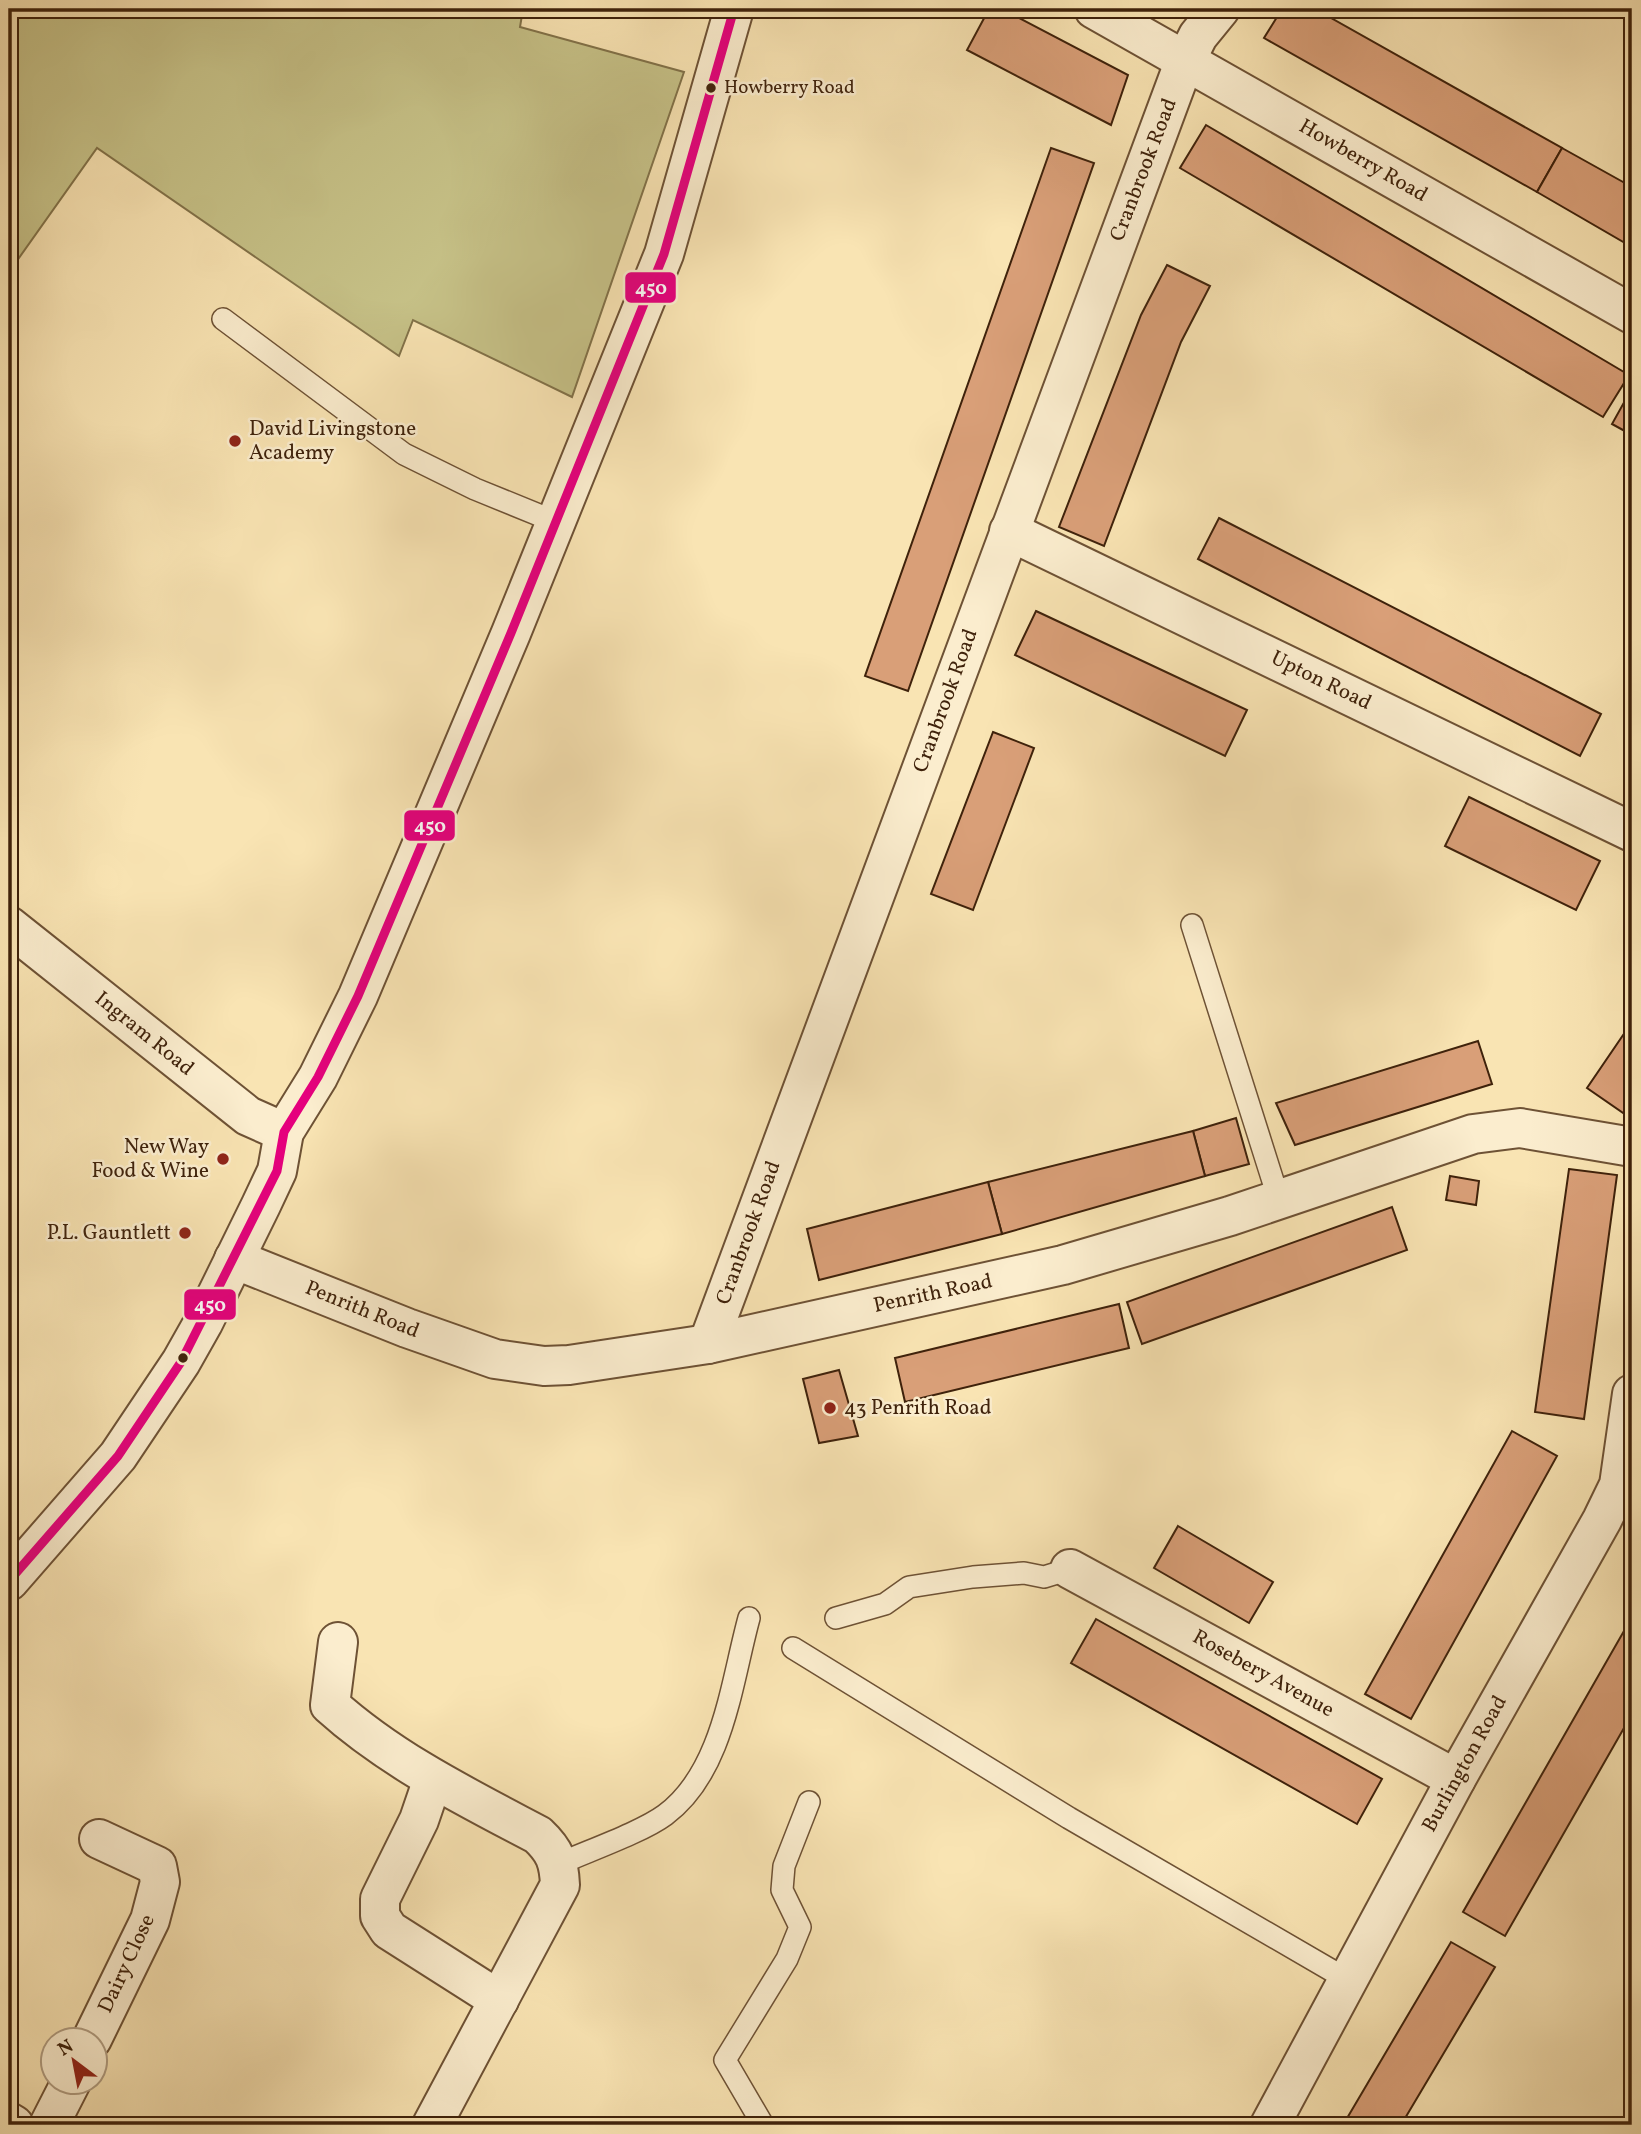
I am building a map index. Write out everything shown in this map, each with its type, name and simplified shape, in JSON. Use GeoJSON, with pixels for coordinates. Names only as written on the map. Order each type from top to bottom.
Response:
{"type":"FeatureCollection","features":[{"type":"Feature","properties":{"kind":"street"},"geometry":{"type":"LineString","coordinates":[[12,1568],[79,1504],[118,1456],[181,1362],[276,1171],[284,1132],[323,1068],[394,916],[664,254],[734,9]]}},
{"type":"Feature","properties":{"kind":"street","name":"Howberry Road"},"geometry":{"type":"LineString","coordinates":[[1094,9],[1632,314]]}},
{"type":"Feature","properties":{"kind":"street","name":"Cranbrook Road"},"geometry":{"type":"LineString","coordinates":[[708,1344],[1186,60],[1198,36],[1220,9]]}},
{"type":"Feature","properties":{"kind":"street","name":"Upton Road"},"geometry":{"type":"LineString","coordinates":[[1009,531],[1632,832]]}},
{"type":"Feature","properties":{"kind":"street","name":"Ingram Road"},"geometry":{"type":"LineString","coordinates":[[9,926],[248,1116],[284,1132]]}},
{"type":"Feature","properties":{"kind":"street","name":"Penrith Road"},"geometry":{"type":"LineString","coordinates":[[234,1259],[407,1328],[495,1359],[522,1365],[569,1365],[708,1344],[1063,1265],[1279,1200],[1473,1134],[1497,1130],[1539,1130],[1632,1147]]}},
{"type":"Feature","properties":{"kind":"street","name":"Burlington Road"},"geometry":{"type":"LineString","coordinates":[[1270,2125],[1455,1779],[1602,1520],[1625,1487],[1632,1394]]}},
{"type":"Feature","properties":{"kind":"street","name":"Rosebery Avenue"},"geometry":{"type":"LineString","coordinates":[[1070,1569],[1455,1779]]}},
{"type":"Feature","properties":{"kind":"street"},"geometry":{"type":"LineString","coordinates":[[338,1642],[330,1705],[358,1731],[433,1779],[538,1835],[552,1848],[559,1864],[561,1885],[432,2125]]}},
{"type":"Feature","properties":{"kind":"street"},"geometry":{"type":"LineString","coordinates":[[433,1779],[419,1820],[380,1899],[380,1916],[389,1930],[499,2000]]}},
{"type":"Feature","properties":{"kind":"street","name":"Dairy Close"},"geometry":{"type":"LineString","coordinates":[[99,1839],[156,1866],[160,1882],[150,1920],[99,2025]]}},
{"type":"Feature","properties":{"kind":"street"},"geometry":{"type":"LineString","coordinates":[[49,2125],[64,2096]]}},
{"type":"Feature","properties":{"kind":"street"},"geometry":{"type":"LineString","coordinates":[[9,2122],[14,2125]]}},
{"type":"Feature","properties":{"kind":"lane"},"geometry":{"type":"LineString","coordinates":[[223,319],[404,454],[475,489],[556,523]]}},
{"type":"Feature","properties":{"kind":"lane"},"geometry":{"type":"LineString","coordinates":[[1192,925],[1279,1200]]}},
{"type":"Feature","properties":{"kind":"lane"},"geometry":{"type":"LineString","coordinates":[[836,1618],[885,1604],[909,1587],[973,1577],[1024,1573],[1044,1577],[1070,1569]]}},
{"type":"Feature","properties":{"kind":"lane"},"geometry":{"type":"LineString","coordinates":[[559,1864],[659,1819],[689,1795],[707,1763],[726,1706],[749,1618]]}},
{"type":"Feature","properties":{"kind":"lane"},"geometry":{"type":"LineString","coordinates":[[793,1648],[1069,1818],[1348,1980]]}},
{"type":"Feature","properties":{"kind":"lane"},"geometry":{"type":"LineString","coordinates":[[763,2125],[725,2060],[787,1959],[800,1927],[782,1890],[784,1866],[809,1802]]}},
{"type":"Feature","properties":{"kind":"shaded area"},"geometry":{"type":"Polygon","coordinates":[[[9,9],[523,9],[520,27],[684,72],[572,397],[413,320],[399,356],[97,148],[9,272],[9,9]]]}},
{"type":"Feature","properties":{"kind":"building"},"geometry":{"type":"Polygon","coordinates":[[[989,9],[1002,9],[1128,75],[1111,125],[967,50],[989,9]]]}},
{"type":"Feature","properties":{"kind":"building"},"geometry":{"type":"Polygon","coordinates":[[[1282,9],[1315,9],[1562,148],[1537,192],[1264,38],[1282,9]]]}},
{"type":"Feature","properties":{"kind":"building"},"geometry":{"type":"Polygon","coordinates":[[[1206,125],[1629,375],[1603,417],[1180,168],[1206,125]]]}},
{"type":"Feature","properties":{"kind":"building"},"geometry":{"type":"Polygon","coordinates":[[[1051,148],[1094,163],[908,691],[865,676],[1051,148]]]}},
{"type":"Feature","properties":{"kind":"building"},"geometry":{"type":"Polygon","coordinates":[[[1562,148],[1632,187],[1632,247],[1537,192],[1562,148]]]}},
{"type":"Feature","properties":{"kind":"building"},"geometry":{"type":"Polygon","coordinates":[[[1167,265],[1210,286],[1181,342],[1104,546],[1059,527],[1141,315],[1167,265]]]}},
{"type":"Feature","properties":{"kind":"building"},"geometry":{"type":"Polygon","coordinates":[[[1632,388],[1632,435],[1612,424],[1632,388]]]}},
{"type":"Feature","properties":{"kind":"building"},"geometry":{"type":"Polygon","coordinates":[[[1219,518],[1601,714],[1580,756],[1198,559],[1219,518]]]}},
{"type":"Feature","properties":{"kind":"building"},"geometry":{"type":"Polygon","coordinates":[[[1036,611],[1247,710],[1225,756],[1015,655],[1036,611]]]}},
{"type":"Feature","properties":{"kind":"building"},"geometry":{"type":"Polygon","coordinates":[[[993,732],[1034,748],[973,910],[931,894],[993,732]]]}},
{"type":"Feature","properties":{"kind":"building"},"geometry":{"type":"Polygon","coordinates":[[[1469,797],[1600,861],[1576,910],[1445,846],[1469,797]]]}},
{"type":"Feature","properties":{"kind":"building"},"geometry":{"type":"Polygon","coordinates":[[[1632,1022],[1632,1112],[1629,1117],[1587,1088],[1632,1022]]]}},
{"type":"Feature","properties":{"kind":"building"},"geometry":{"type":"Polygon","coordinates":[[[1478,1041],[1492,1084],[1295,1145],[1276,1103],[1478,1041]]]}},
{"type":"Feature","properties":{"kind":"building"},"geometry":{"type":"Polygon","coordinates":[[[1236,1118],[1249,1164],[1205,1176],[1193,1131],[1236,1118]]]}},
{"type":"Feature","properties":{"kind":"building"},"geometry":{"type":"Polygon","coordinates":[[[1193,1131],[1205,1176],[1002,1234],[988,1182],[1193,1131]]]}},
{"type":"Feature","properties":{"kind":"building"},"geometry":{"type":"Polygon","coordinates":[[[1569,1169],[1617,1175],[1584,1419],[1535,1412],[1569,1169]]]}},
{"type":"Feature","properties":{"kind":"building"},"geometry":{"type":"Polygon","coordinates":[[[1450,1176],[1479,1181],[1476,1205],[1446,1200],[1450,1176]]]}},
{"type":"Feature","properties":{"kind":"building"},"geometry":{"type":"Polygon","coordinates":[[[988,1182],[1002,1234],[819,1280],[807,1229],[988,1182]]]}},
{"type":"Feature","properties":{"kind":"building"},"geometry":{"type":"Polygon","coordinates":[[[1392,1207],[1407,1250],[1142,1344],[1127,1302],[1392,1207]]]}},
{"type":"Feature","properties":{"kind":"building"},"geometry":{"type":"Polygon","coordinates":[[[1119,1304],[1129,1348],[905,1402],[895,1358],[1119,1304]]]}},
{"type":"Feature","properties":{"kind":"building","name":"43 Penrith Road"},"geometry":{"type":"Polygon","coordinates":[[[839,1370],[858,1436],[819,1443],[803,1379],[839,1370]]]}},
{"type":"Feature","properties":{"kind":"building"},"geometry":{"type":"Polygon","coordinates":[[[1512,1431],[1557,1456],[1411,1719],[1365,1694],[1512,1431]]]}},
{"type":"Feature","properties":{"kind":"building"},"geometry":{"type":"Polygon","coordinates":[[[1178,1526],[1273,1582],[1249,1623],[1154,1568],[1178,1526]]]}},
{"type":"Feature","properties":{"kind":"building"},"geometry":{"type":"Polygon","coordinates":[[[1632,1617],[1632,1714],[1505,1936],[1463,1912],[1632,1617]]]}},
{"type":"Feature","properties":{"kind":"building"},"geometry":{"type":"Polygon","coordinates":[[[1096,1619],[1382,1779],[1357,1824],[1071,1663],[1096,1619]]]}},
{"type":"Feature","properties":{"kind":"building"},"geometry":{"type":"Polygon","coordinates":[[[1451,1942],[1495,1967],[1401,2125],[1343,2125],[1451,1942]]]}},
{"type":"Feature","properties":{"kind":"transit line","name":"450"},"geometry":{"type":"LineString","coordinates":[[9,1581],[118,1456],[181,1362],[277,1171],[284,1132],[318,1077],[358,996],[511,633],[664,254],[734,9]]}},
{"type":"Feature","properties":{"kind":"place","name":"Howberry Road"},"geometry":{"type":"Point","coordinates":[711,88]}},
{"type":"Feature","properties":{"kind":"place","name":"David Livingstone Academy"},"geometry":{"type":"Point","coordinates":[235,441]}},
{"type":"Feature","properties":{"kind":"place","name":"New Way Food & Wine"},"geometry":{"type":"Point","coordinates":[223,1159]}},
{"type":"Feature","properties":{"kind":"place","name":"P.L. Gauntlett"},"geometry":{"type":"Point","coordinates":[185,1233]}},
{"type":"Feature","properties":{"kind":"place","name":"43 Penrith Road"},"geometry":{"type":"Point","coordinates":[830,1408]}}]}
